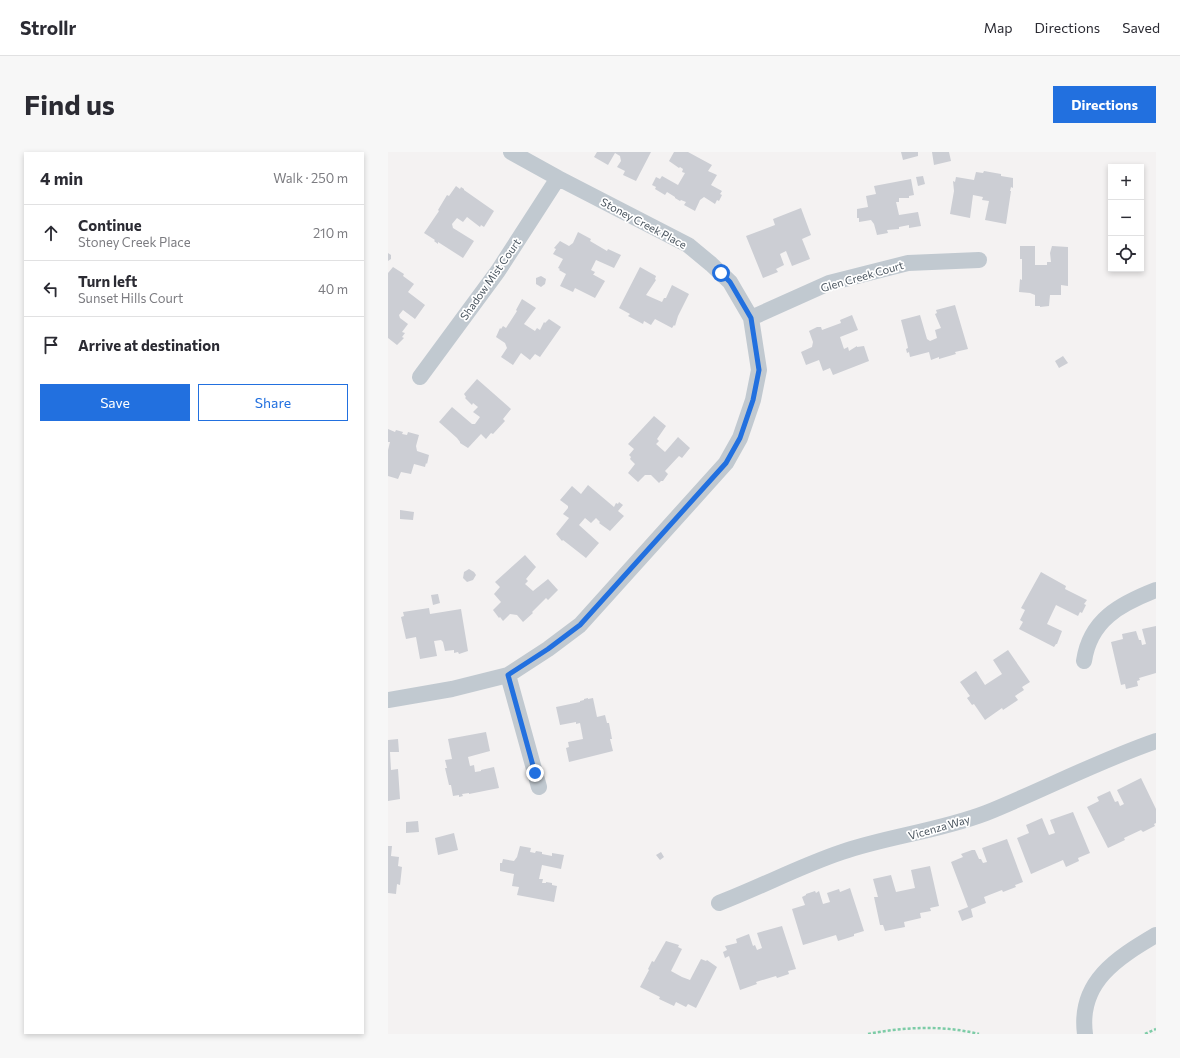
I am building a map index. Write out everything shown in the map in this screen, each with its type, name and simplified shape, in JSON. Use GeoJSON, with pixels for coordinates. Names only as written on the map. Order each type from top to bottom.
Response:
{"type":"FeatureCollection","features":[{"type":"Feature","properties":{"kind":"street","name":"Stoney Creek Place"},"geometry":{"type":"LineString","coordinates":[[388,700],[452,689],[508,675],[548,649],[580,625],[726,463],[740,438],[753,400],[759,370],[751,318],[730,282],[712,264],[688,245],[511,152]]}},
{"type":"Feature","properties":{"kind":"street","name":"Shadow Mist Court"},"geometry":{"type":"LineString","coordinates":[[420,377],[498,271],[558,178]]}},
{"type":"Feature","properties":{"kind":"street","name":"Glen Creek Court"},"geometry":{"type":"LineString","coordinates":[[751,318],[836,281],[908,263],[979,260]]}},
{"type":"Feature","properties":{"kind":"street"},"geometry":{"type":"LineString","coordinates":[[1084,661],[1085,650],[1089,639],[1106,617],[1130,602],[1156,590]]}},
{"type":"Feature","properties":{"kind":"street"},"geometry":{"type":"LineString","coordinates":[[508,675],[538,787]]}},
{"type":"Feature","properties":{"kind":"street","name":"Vicenza Way"},"geometry":{"type":"LineString","coordinates":[[719,903],[797,869],[841,852],[941,827],[985,813],[1156,741]]}},
{"type":"Feature","properties":{"kind":"street"},"geometry":{"type":"LineString","coordinates":[[1085,1034],[1084,1010],[1091,991],[1099,978],[1120,958],[1156,935]]}},
{"type":"Feature","properties":{"kind":"path"},"geometry":{"type":"LineString","coordinates":[[868,1034],[909,1028],[949,1029],[979,1034]]}},
{"type":"Feature","properties":{"kind":"path"},"geometry":{"type":"LineString","coordinates":[[1145,1034],[1156,1029]]}},
{"type":"Feature","properties":{"kind":"building"},"geometry":{"type":"Polygon","coordinates":[[[597,152],[651,152],[636,181],[623,175],[625,171],[617,167],[621,161],[620,156],[615,153],[608,165],[594,157],[597,152]]]}},
{"type":"Feature","properties":{"kind":"building"},"geometry":{"type":"Polygon","coordinates":[[[674,152],[688,152],[712,165],[708,171],[717,175],[711,185],[722,191],[719,201],[717,200],[715,204],[704,197],[700,200],[695,211],[684,205],[686,202],[680,201],[667,192],[665,195],[655,189],[656,187],[652,185],[656,177],[660,179],[662,176],[678,185],[685,173],[682,172],[683,169],[669,161],[674,152]]]}},
{"type":"Feature","properties":{"kind":"building"},"geometry":{"type":"Polygon","coordinates":[[[901,152],[918,152],[918,156],[903,160],[901,152]]]}},
{"type":"Feature","properties":{"kind":"building"},"geometry":{"type":"Polygon","coordinates":[[[932,152],[949,152],[951,161],[934,165],[932,152]]]}},
{"type":"Feature","properties":{"kind":"building"},"geometry":{"type":"Polygon","coordinates":[[[984,171],[1013,178],[1013,188],[1011,187],[1010,191],[1006,224],[985,220],[989,201],[982,200],[983,197],[973,195],[970,218],[950,214],[954,191],[953,181],[955,182],[956,177],[974,180],[976,172],[983,173],[984,171]]]}},
{"type":"Feature","properties":{"kind":"building"},"geometry":{"type":"Polygon","coordinates":[[[923,176],[925,184],[918,186],[916,177],[923,176]]]}},
{"type":"Feature","properties":{"kind":"building"},"geometry":{"type":"Polygon","coordinates":[[[911,179],[914,195],[909,196],[909,198],[899,198],[899,202],[896,202],[899,215],[918,212],[921,226],[909,228],[909,225],[899,227],[899,229],[887,230],[888,233],[877,235],[874,224],[871,220],[859,222],[859,218],[857,218],[857,209],[868,207],[866,196],[876,194],[874,186],[911,179]]]}},
{"type":"Feature","properties":{"kind":"building"},"geometry":{"type":"Polygon","coordinates":[[[456,186],[460,189],[461,187],[494,211],[484,227],[481,225],[480,227],[467,217],[463,222],[457,218],[452,224],[453,228],[474,241],[463,258],[438,242],[438,244],[434,241],[435,240],[424,233],[439,211],[438,210],[447,195],[449,196],[456,186]]]}},
{"type":"Feature","properties":{"kind":"building"},"geometry":{"type":"Polygon","coordinates":[[[801,208],[811,235],[802,239],[810,259],[792,266],[786,251],[780,254],[784,265],[776,269],[778,272],[763,278],[746,236],[775,225],[773,219],[801,208]]]}},
{"type":"Feature","properties":{"kind":"building"},"geometry":{"type":"Polygon","coordinates":[[[578,232],[591,239],[590,241],[607,251],[608,249],[621,255],[614,268],[596,260],[591,270],[595,272],[593,275],[605,281],[595,298],[575,288],[573,292],[560,286],[566,274],[558,268],[563,259],[553,254],[556,249],[554,248],[560,241],[569,246],[573,243],[578,232]]]}},
{"type":"Feature","properties":{"kind":"building"},"geometry":{"type":"Polygon","coordinates":[[[1020,246],[1035,246],[1035,265],[1047,265],[1047,262],[1051,262],[1050,253],[1052,246],[1068,247],[1068,286],[1061,285],[1061,295],[1050,295],[1049,306],[1035,306],[1035,295],[1019,292],[1020,279],[1022,280],[1022,259],[1020,259],[1020,246]]]}},
{"type":"Feature","properties":{"kind":"building"},"geometry":{"type":"Polygon","coordinates":[[[388,253],[391,255],[391,259],[388,261],[388,253]]]}},
{"type":"Feature","properties":{"kind":"building"},"geometry":{"type":"Polygon","coordinates":[[[393,267],[404,274],[403,276],[414,284],[408,292],[425,305],[415,319],[403,310],[399,315],[400,318],[408,324],[402,332],[405,333],[402,337],[404,338],[397,345],[388,338],[388,273],[393,267]]]}},
{"type":"Feature","properties":{"kind":"building"},"geometry":{"type":"Polygon","coordinates":[[[640,267],[656,276],[656,280],[646,295],[662,302],[664,298],[666,298],[672,285],[689,294],[678,316],[675,326],[674,325],[672,328],[655,319],[651,325],[644,321],[643,324],[628,316],[630,314],[619,308],[640,267]]]}},
{"type":"Feature","properties":{"kind":"building"},"geometry":{"type":"Polygon","coordinates":[[[541,276],[546,279],[545,284],[541,287],[536,284],[536,278],[541,276]]]}},
{"type":"Feature","properties":{"kind":"building"},"geometry":{"type":"Polygon","coordinates":[[[522,299],[536,308],[524,324],[535,331],[537,328],[540,330],[544,322],[545,323],[549,319],[561,327],[540,357],[535,354],[530,360],[521,353],[513,365],[501,357],[507,348],[505,343],[496,337],[500,328],[501,329],[503,326],[506,328],[517,311],[516,310],[522,299]]]}},
{"type":"Feature","properties":{"kind":"building"},"geometry":{"type":"Polygon","coordinates":[[[955,305],[968,349],[955,352],[956,354],[939,359],[939,357],[931,360],[929,352],[910,357],[909,352],[907,353],[906,349],[908,348],[901,320],[920,315],[927,339],[930,341],[937,338],[935,330],[941,328],[935,314],[937,313],[936,310],[955,305]]]}},
{"type":"Feature","properties":{"kind":"building"},"geometry":{"type":"Polygon","coordinates":[[[852,315],[858,330],[840,337],[844,349],[848,347],[849,351],[857,346],[864,346],[869,361],[833,375],[830,368],[823,371],[819,360],[806,365],[801,352],[812,347],[813,342],[809,331],[817,327],[821,327],[822,330],[841,323],[840,320],[852,315]]]}},
{"type":"Feature","properties":{"kind":"building"},"geometry":{"type":"Polygon","coordinates":[[[1063,356],[1068,363],[1059,368],[1055,361],[1063,356]]]}},
{"type":"Feature","properties":{"kind":"building"},"geometry":{"type":"Polygon","coordinates":[[[477,379],[511,409],[503,419],[505,421],[493,434],[491,433],[486,439],[481,434],[468,448],[460,443],[457,438],[439,422],[452,407],[472,424],[475,424],[480,417],[473,412],[478,407],[473,403],[472,405],[465,398],[466,397],[464,394],[477,379]]]}},
{"type":"Feature","properties":{"kind":"building"},"geometry":{"type":"Polygon","coordinates":[[[654,416],[666,426],[657,439],[659,441],[656,444],[665,452],[678,437],[690,448],[682,458],[679,456],[665,471],[668,474],[663,481],[659,483],[651,475],[645,475],[638,482],[628,473],[635,464],[630,459],[631,457],[629,455],[634,449],[628,444],[654,416]]]}},
{"type":"Feature","properties":{"kind":"building"},"geometry":{"type":"Polygon","coordinates":[[[388,429],[395,432],[396,430],[403,432],[402,434],[407,435],[408,432],[419,435],[416,446],[417,451],[429,455],[425,467],[414,464],[411,474],[401,472],[398,479],[388,476],[388,450],[390,442],[388,442],[388,429]]]}},
{"type":"Feature","properties":{"kind":"building"},"geometry":{"type":"Polygon","coordinates":[[[588,485],[614,507],[616,503],[618,504],[619,502],[623,505],[618,511],[624,516],[610,531],[599,523],[600,522],[596,518],[591,523],[585,518],[579,525],[599,543],[586,558],[563,540],[562,541],[556,534],[569,518],[563,514],[568,506],[560,500],[572,486],[581,494],[588,485]]]}},
{"type":"Feature","properties":{"kind":"building"},"geometry":{"type":"Polygon","coordinates":[[[400,510],[414,512],[413,520],[400,519],[400,510]]]}},
{"type":"Feature","properties":{"kind":"building"},"geometry":{"type":"Polygon","coordinates":[[[525,555],[536,567],[526,579],[528,581],[525,584],[533,591],[548,579],[558,590],[548,600],[546,598],[523,622],[517,615],[510,614],[503,621],[493,610],[501,602],[494,594],[500,587],[495,582],[525,555]]]}},
{"type":"Feature","properties":{"kind":"building"},"geometry":{"type":"Polygon","coordinates":[[[469,569],[476,575],[473,580],[467,582],[463,578],[464,572],[469,569]]]}},
{"type":"Feature","properties":{"kind":"building"},"geometry":{"type":"Polygon","coordinates":[[[1041,572],[1066,586],[1065,589],[1087,600],[1084,604],[1086,605],[1082,613],[1080,612],[1078,616],[1056,605],[1047,624],[1062,631],[1057,644],[1054,647],[1019,629],[1023,622],[1020,620],[1025,610],[1021,608],[1041,572]]]}},
{"type":"Feature","properties":{"kind":"building"},"geometry":{"type":"Polygon","coordinates":[[[438,594],[440,603],[433,605],[431,595],[438,594]]]}},
{"type":"Feature","properties":{"kind":"building"},"geometry":{"type":"Polygon","coordinates":[[[429,608],[430,614],[461,609],[468,651],[459,654],[458,652],[454,653],[454,650],[445,651],[441,640],[434,641],[437,656],[420,659],[416,637],[406,639],[401,617],[404,616],[403,612],[429,608]]]}},
{"type":"Feature","properties":{"kind":"building"},"geometry":{"type":"Polygon","coordinates":[[[1156,626],[1156,673],[1139,678],[1140,680],[1137,681],[1138,686],[1126,689],[1125,684],[1121,685],[1111,642],[1123,639],[1122,634],[1136,631],[1142,645],[1146,644],[1142,629],[1156,626]]]}},
{"type":"Feature","properties":{"kind":"building"},"geometry":{"type":"Polygon","coordinates":[[[1008,650],[1030,682],[1022,687],[1024,690],[1015,696],[1018,700],[1003,710],[1002,708],[985,720],[974,704],[972,705],[967,698],[970,696],[960,682],[976,671],[985,685],[1002,674],[993,660],[1008,650]]]}},
{"type":"Feature","properties":{"kind":"building"},"geometry":{"type":"Polygon","coordinates":[[[588,698],[593,698],[597,717],[605,715],[607,723],[609,723],[612,739],[610,739],[613,751],[569,762],[566,748],[569,747],[568,742],[583,739],[580,723],[576,724],[576,722],[560,725],[556,707],[580,702],[588,698]]]}},
{"type":"Feature","properties":{"kind":"building"},"geometry":{"type":"Polygon","coordinates":[[[486,732],[490,751],[468,757],[470,766],[474,765],[475,772],[494,767],[499,788],[462,794],[463,796],[459,797],[459,795],[453,796],[445,768],[447,768],[445,760],[452,759],[448,739],[486,732]]]}},
{"type":"Feature","properties":{"kind":"building"},"geometry":{"type":"Polygon","coordinates":[[[398,739],[399,752],[390,752],[391,770],[398,769],[400,799],[388,801],[388,740],[398,739]]]}},
{"type":"Feature","properties":{"kind":"building"},"geometry":{"type":"Polygon","coordinates":[[[1141,778],[1156,809],[1155,826],[1143,832],[1141,830],[1108,848],[1087,807],[1099,801],[1097,797],[1110,791],[1115,802],[1118,801],[1120,806],[1124,804],[1117,790],[1141,778]]]}},
{"type":"Feature","properties":{"kind":"building"},"geometry":{"type":"Polygon","coordinates":[[[1073,812],[1090,853],[1078,858],[1079,861],[1066,867],[1063,860],[1031,874],[1017,838],[1029,833],[1026,825],[1042,818],[1049,835],[1055,833],[1050,820],[1073,812]]]}},
{"type":"Feature","properties":{"kind":"building"},"geometry":{"type":"Polygon","coordinates":[[[418,821],[419,832],[406,833],[406,822],[418,821]]]}},
{"type":"Feature","properties":{"kind":"building"},"geometry":{"type":"Polygon","coordinates":[[[454,833],[458,850],[438,855],[435,838],[454,833]]]}},
{"type":"Feature","properties":{"kind":"building"},"geometry":{"type":"Polygon","coordinates":[[[1007,839],[1023,882],[1015,885],[1016,887],[1003,892],[1002,890],[984,897],[986,903],[971,909],[973,917],[962,921],[958,911],[968,907],[951,862],[963,857],[961,854],[975,850],[979,859],[981,859],[983,863],[987,862],[982,848],[1007,839]]]}},
{"type":"Feature","properties":{"kind":"building"},"geometry":{"type":"Polygon","coordinates":[[[388,846],[392,846],[391,856],[399,857],[398,866],[402,867],[400,885],[397,884],[396,894],[388,893],[388,846]]]}},
{"type":"Feature","properties":{"kind":"building"},"geometry":{"type":"Polygon","coordinates":[[[520,846],[531,848],[530,852],[542,852],[542,854],[552,856],[552,853],[564,855],[561,869],[542,865],[539,879],[543,879],[542,883],[552,883],[552,885],[557,886],[554,902],[517,895],[519,887],[512,886],[514,874],[500,871],[500,863],[502,863],[503,859],[514,861],[517,857],[520,846]]]}},
{"type":"Feature","properties":{"kind":"building"},"geometry":{"type":"Polygon","coordinates":[[[661,852],[664,857],[660,860],[656,855],[661,852]]]}},
{"type":"Feature","properties":{"kind":"building"},"geometry":{"type":"Polygon","coordinates":[[[930,866],[939,906],[930,908],[931,911],[920,913],[921,918],[904,922],[905,927],[885,931],[883,925],[880,925],[874,897],[878,897],[873,879],[891,875],[896,892],[915,888],[911,870],[930,866]]]}},
{"type":"Feature","properties":{"kind":"building"},"geometry":{"type":"Polygon","coordinates":[[[850,888],[864,931],[838,941],[836,935],[803,945],[792,909],[805,905],[802,897],[806,894],[815,891],[816,893],[819,891],[823,904],[830,902],[827,893],[839,889],[840,892],[850,888]]]}},
{"type":"Feature","properties":{"kind":"building"},"geometry":{"type":"Polygon","coordinates":[[[782,926],[796,969],[788,971],[789,974],[756,982],[757,984],[740,990],[729,956],[725,958],[723,952],[727,950],[725,946],[737,943],[736,939],[749,934],[753,946],[755,945],[757,950],[762,948],[757,933],[782,926]]]}},
{"type":"Feature","properties":{"kind":"building"},"geometry":{"type":"Polygon","coordinates":[[[666,941],[679,945],[678,947],[682,949],[671,971],[682,977],[690,980],[701,959],[707,960],[717,967],[696,1008],[688,1004],[686,1007],[676,1002],[674,1006],[659,999],[660,997],[640,987],[652,961],[654,962],[666,941]]]}},
{"type":"Feature","properties":{"kind":"route"},"geometry":{"type":"LineString","coordinates":[[535,773],[508,675],[548,649],[580,625],[726,463],[740,438],[753,400],[759,370],[751,318],[730,282],[721,273]]}}]}
